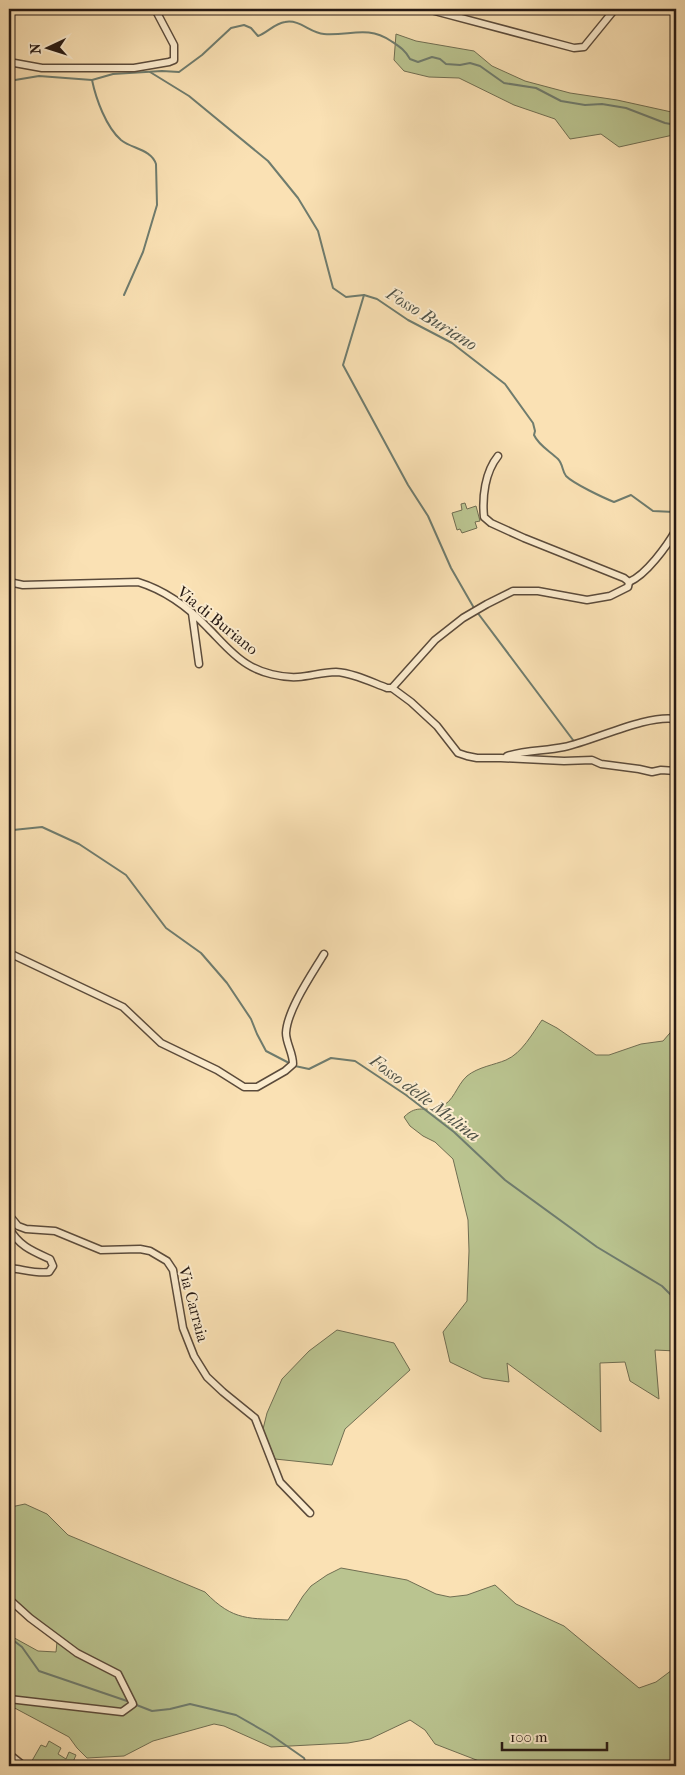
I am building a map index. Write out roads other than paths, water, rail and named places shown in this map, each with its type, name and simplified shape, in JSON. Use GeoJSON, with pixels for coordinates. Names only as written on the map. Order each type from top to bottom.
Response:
{"type":"FeatureCollection","features":[{"type":"Feature","properties":{"kind":"street"},"geometry":{"type":"LineString","coordinates":[[9,62],[42,68],[134,68],[169,62],[174,60],[174,45],[155,9]]}},
{"type":"Feature","properties":{"kind":"street"},"geometry":{"type":"LineString","coordinates":[[427,9],[574,48],[584,47],[615,9]]}},
{"type":"Feature","properties":{"kind":"street"},"geometry":{"type":"LineString","coordinates":[[498,456],[493,462],[485,489],[484,517],[491,523],[524,538],[624,578],[629,582]]}},
{"type":"Feature","properties":{"kind":"street"},"geometry":{"type":"LineString","coordinates":[[392,688],[435,640],[463,618],[513,591],[538,591],[587,600],[610,596],[628,587],[629,582],[636,579],[676,530]]}},
{"type":"Feature","properties":{"kind":"street","name":"Via di Buriano"},"geometry":{"type":"LineString","coordinates":[[9,582],[23,585],[138,582],[152,586],[192,613],[247,664],[266,672],[284,676],[298,677],[319,672],[338,672],[392,688],[437,726],[458,753],[477,758],[501,758]]}},
{"type":"Feature","properties":{"kind":"street"},"geometry":{"type":"LineString","coordinates":[[192,613],[199,664]]}},
{"type":"Feature","properties":{"kind":"street"},"geometry":{"type":"LineString","coordinates":[[501,758],[516,753],[563,747],[591,740],[636,724],[670,718],[676,719]]}},
{"type":"Feature","properties":{"kind":"street"},"geometry":{"type":"LineString","coordinates":[[501,758],[564,761],[592,760],[601,764],[652,772],[661,770],[676,771]]}},
{"type":"Feature","properties":{"kind":"street"},"geometry":{"type":"LineString","coordinates":[[9,954],[124,1007],[161,1043],[236,1080],[244,1087],[250,1088],[257,1087],[278,1076],[293,1064],[293,1056],[286,1033],[290,1018],[298,998],[324,954]]}},
{"type":"Feature","properties":{"kind":"street","name":"Via Carraia"},"geometry":{"type":"LineString","coordinates":[[9,1215],[18,1226],[26,1229],[55,1231],[101,1250],[140,1248],[150,1251],[167,1261],[173,1270],[182,1328],[194,1356],[207,1376],[223,1392],[255,1418],[280,1482],[310,1513]]}},
{"type":"Feature","properties":{"kind":"street"},"geometry":{"type":"LineString","coordinates":[[9,1228],[27,1249],[50,1259],[53,1266],[49,1272],[43,1273],[9,1268]]}},
{"type":"Feature","properties":{"kind":"street"},"geometry":{"type":"LineString","coordinates":[[9,1599],[30,1618],[77,1653],[118,1674],[134,1704],[122,1712],[9,1699]]}},
{"type":"Feature","properties":{"kind":"street"},"geometry":{"type":"LineString","coordinates":[[9,1754],[24,1766]]}},
{"type":"Feature","properties":{"kind":"waterway"},"geometry":{"type":"LineString","coordinates":[[9,81],[39,76],[92,80],[113,74],[162,71],[179,72],[202,55],[231,28],[244,25],[251,28],[258,36],[278,24],[295,22],[324,34],[374,33],[391,41],[402,49],[410,59],[418,62],[432,57],[440,59],[446,64],[460,65],[470,63],[480,66],[504,83],[536,88],[561,101],[626,108],[665,123],[676,125]]}},
{"type":"Feature","properties":{"kind":"waterway","name":"Fosso Buriano"},"geometry":{"type":"LineString","coordinates":[[150,72],[189,96],[268,161],[298,198],[318,231],[333,288],[346,297],[364,295],[377,299],[408,320],[452,343],[505,384],[533,423],[536,439],[558,459],[566,476],[570,479],[614,502],[631,495],[653,511],[674,512]]}},
{"type":"Feature","properties":{"kind":"waterway"},"geometry":{"type":"LineString","coordinates":[[92,80],[102,112],[111,128],[125,143],[150,155],[156,164],[157,205],[143,252],[124,295]]}},
{"type":"Feature","properties":{"kind":"waterway"},"geometry":{"type":"LineString","coordinates":[[364,295],[343,365],[408,485],[428,516],[451,568],[474,608],[573,740]]}},
{"type":"Feature","properties":{"kind":"waterway","name":"Fosso delle Mulina"},"geometry":{"type":"LineString","coordinates":[[9,829],[42,827],[79,844],[126,875],[166,928],[201,953],[227,983],[251,1019],[266,1051],[291,1064]]}},
{"type":"Feature","properties":{"kind":"waterway","name":"Fosso delle Mulina"},"geometry":{"type":"LineString","coordinates":[[295,1066],[309,1069],[331,1058],[355,1061],[406,1095],[454,1132],[505,1180],[597,1247],[662,1286],[676,1300]]}},
{"type":"Feature","properties":{"kind":"waterway"},"geometry":{"type":"LineString","coordinates":[[9,1637],[22,1647],[39,1671],[130,1702]]}},
{"type":"Feature","properties":{"kind":"waterway"},"geometry":{"type":"LineString","coordinates":[[134,1704],[152,1711],[190,1704],[236,1715],[271,1735],[304,1758],[307,1766]]}}]}
